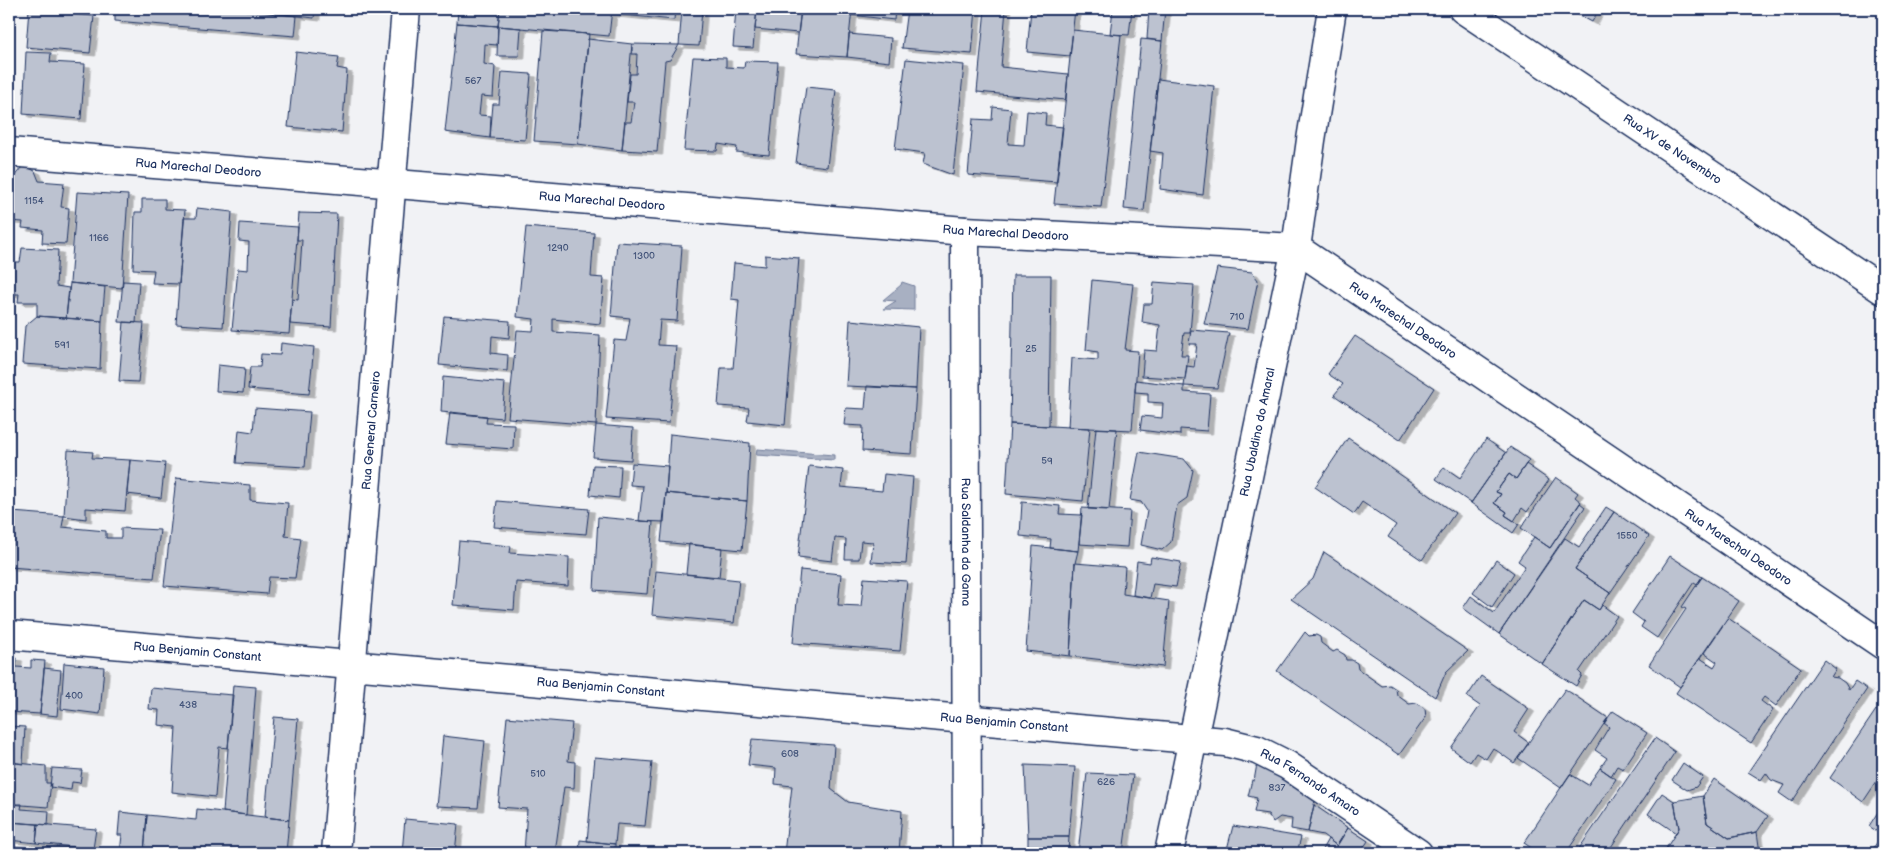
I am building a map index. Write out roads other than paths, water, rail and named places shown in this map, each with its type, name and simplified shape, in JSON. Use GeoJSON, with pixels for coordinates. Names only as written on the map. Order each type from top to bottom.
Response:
{"type":"FeatureCollection","features":[{"type":"Feature","properties":{"kind":"street","name":"Rua General Carneiro"},"geometry":{"type":"LineString","coordinates":[[336,853],[406,9]]}},
{"type":"Feature","properties":{"kind":"street","name":"Rua Ubaldino do Amaral"},"geometry":{"type":"LineString","coordinates":[[1169,853],[1296,248],[1332,9]]}},
{"type":"Feature","properties":{"kind":"street","name":"Rua XV de Novembro"},"geometry":{"type":"LineString","coordinates":[[1462,9],[1883,290]]}},
{"type":"Feature","properties":{"kind":"street","name":"Rua Marechal Deodoro"},"geometry":{"type":"LineString","coordinates":[[9,152],[965,231],[1296,248],[1883,645]]}},
{"type":"Feature","properties":{"kind":"street","name":"Rua Saldanha da Gama"},"geometry":{"type":"LineString","coordinates":[[965,231],[968,853]]}},
{"type":"Feature","properties":{"kind":"street","name":"Rua Benjamin Constant"},"geometry":{"type":"LineString","coordinates":[[9,635],[1192,738]]}},
{"type":"Feature","properties":{"kind":"street","name":"Rua Fernando Amaro"},"geometry":{"type":"LineString","coordinates":[[1192,738],[1226,742],[1257,750],[1287,765],[1418,853]]}},
{"type":"Feature","properties":{"kind":"water"},"geometry":{"type":"Polygon","coordinates":[[[902,282],[914,286],[914,310],[883,309],[896,301],[883,300],[902,282]]]}},
{"type":"Feature","properties":{"kind":"water"},"geometry":{"type":"Polygon","coordinates":[[[757,449],[834,455],[834,460],[756,455],[757,449]]]}}]}
